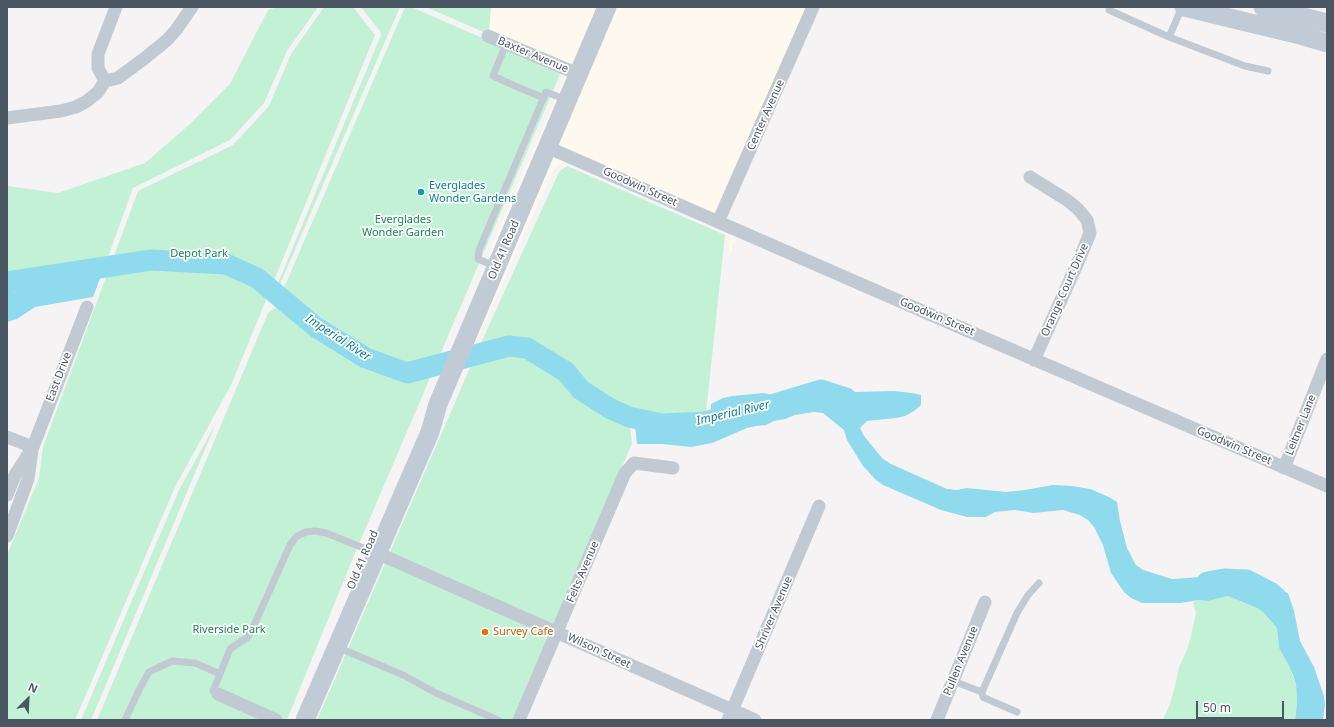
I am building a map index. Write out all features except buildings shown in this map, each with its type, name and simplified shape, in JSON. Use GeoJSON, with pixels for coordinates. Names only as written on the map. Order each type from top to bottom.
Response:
{"type":"FeatureCollection","features":[{"type":"Feature","properties":{"kind":"street"},"geometry":{"type":"LineString","coordinates":[[105,81],[98,68],[98,54],[116,7]]}},
{"type":"Feature","properties":{"kind":"street"},"geometry":{"type":"LineString","coordinates":[[7,118],[46,114],[76,107],[87,101],[98,92],[105,81],[118,78],[167,40],[192,7]]}},
{"type":"Feature","properties":{"kind":"street","name":"Old 41 Road"},"geometry":{"type":"LineString","coordinates":[[295,720],[372,552],[430,432],[438,404],[607,7]]}},
{"type":"Feature","properties":{"kind":"street","name":"Center Avenue"},"geometry":{"type":"LineString","coordinates":[[718,222],[813,7]]}},
{"type":"Feature","properties":{"kind":"street"},"geometry":{"type":"LineString","coordinates":[[1183,7],[1296,34],[1327,43]]}},
{"type":"Feature","properties":{"kind":"street"},"geometry":{"type":"LineString","coordinates":[[1263,7],[1327,23]]}},
{"type":"Feature","properties":{"kind":"street","name":"Baxter Avenue"},"geometry":{"type":"LineString","coordinates":[[488,36],[578,74]]}},
{"type":"Feature","properties":{"kind":"street","name":"Goodwin Street"},"geometry":{"type":"LineString","coordinates":[[547,147],[1034,360],[1327,486]]}},
{"type":"Feature","properties":{"kind":"street","name":"Orange Court Drive"},"geometry":{"type":"LineString","coordinates":[[1030,177],[1067,200],[1078,209],[1087,220],[1090,233],[1034,360]]}},
{"type":"Feature","properties":{"kind":"street","name":"East Drive"},"geometry":{"type":"LineString","coordinates":[[7,495],[15,475],[33,447],[87,307]]}},
{"type":"Feature","properties":{"kind":"street","name":"Leitner Lane"},"geometry":{"type":"LineString","coordinates":[[1284,468],[1327,359]]}},
{"type":"Feature","properties":{"kind":"street"},"geometry":{"type":"LineString","coordinates":[[7,437],[33,447]]}},
{"type":"Feature","properties":{"kind":"street","name":"East Drive"},"geometry":{"type":"LineString","coordinates":[[7,536],[28,479],[33,447]]}},
{"type":"Feature","properties":{"kind":"street","name":"Felts Avenue"},"geometry":{"type":"LineString","coordinates":[[519,720],[625,473],[634,463],[673,468]]}},
{"type":"Feature","properties":{"kind":"street","name":"Shriver Avenue"},"geometry":{"type":"LineString","coordinates":[[730,715],[819,506]]}},
{"type":"Feature","properties":{"kind":"street","name":"Old 41 Road"},"geometry":{"type":"LineString","coordinates":[[305,720],[337,647],[372,552]]}},
{"type":"Feature","properties":{"kind":"street","name":"Wilson Street"},"geometry":{"type":"LineString","coordinates":[[372,552],[661,679],[730,715],[755,720]]}},
{"type":"Feature","properties":{"kind":"street","name":"Pullen Avenue"},"geometry":{"type":"LineString","coordinates":[[937,720],[985,602]]}},
{"type":"Feature","properties":{"kind":"street"},"geometry":{"type":"LineString","coordinates":[[218,694],[276,720]]}},
{"type":"Feature","properties":{"kind":"lane"},"geometry":{"type":"LineString","coordinates":[[1170,37],[1183,7]]}},
{"type":"Feature","properties":{"kind":"lane"},"geometry":{"type":"LineString","coordinates":[[1109,10],[1170,37],[1245,66],[1268,71]]}},
{"type":"Feature","properties":{"kind":"lane"},"geometry":{"type":"LineString","coordinates":[[506,44],[493,76],[544,98]]}},
{"type":"Feature","properties":{"kind":"lane"},"geometry":{"type":"LineString","coordinates":[[497,267],[478,259],[479,250],[546,92],[567,100]]}},
{"type":"Feature","properties":{"kind":"lane"},"geometry":{"type":"LineString","coordinates":[[218,694],[213,691],[230,649],[248,637],[251,632],[290,545],[297,536],[315,530],[372,552]]}},
{"type":"Feature","properties":{"kind":"lane"},"geometry":{"type":"LineString","coordinates":[[1017,712],[987,700],[983,697],[982,692],[1017,613],[1028,595],[1039,583]]}},
{"type":"Feature","properties":{"kind":"lane"},"geometry":{"type":"LineString","coordinates":[[337,647],[403,675],[436,693],[498,720]]}},
{"type":"Feature","properties":{"kind":"lane"},"geometry":{"type":"LineString","coordinates":[[126,720],[140,688],[149,672],[172,661],[195,663],[220,674]]}},
{"type":"Feature","properties":{"kind":"lane"},"geometry":{"type":"LineString","coordinates":[[953,681],[982,692]]}},
{"type":"Feature","properties":{"kind":"shaded area"},"geometry":{"type":"Polygon","coordinates":[[[491,7],[600,7],[488,271],[485,262],[567,72],[489,31],[491,7]]]}},
{"type":"Feature","properties":{"kind":"shaded area"},"geometry":{"type":"Polygon","coordinates":[[[614,7],[814,7],[724,227],[738,233],[728,259],[730,232],[566,160],[554,169],[471,353],[466,355],[614,7]]]}},
{"type":"Feature","properties":{"kind":"green space"},"geometry":{"type":"Polygon","coordinates":[[[278,7],[318,7],[287,51],[264,103],[230,140],[133,188],[105,265],[92,270],[63,276],[53,277],[44,273],[34,273],[23,288],[14,292],[7,290],[7,186],[58,193],[145,163],[190,124],[230,84],[268,10],[278,7]]]}},
{"type":"Feature","properties":{"kind":"green space","name":"Depot Park"},"geometry":{"type":"Polygon","coordinates":[[[324,7],[353,7],[375,35],[231,385],[175,487],[75,720],[7,720],[7,555],[39,478],[43,447],[138,191],[233,145],[269,106],[291,54],[324,7]]]}},
{"type":"Feature","properties":{"kind":"green space"},"geometry":{"type":"Polygon","coordinates":[[[361,7],[400,7],[278,289],[276,288],[381,35],[380,31],[361,7]]]}},
{"type":"Feature","properties":{"kind":"green space"},"geometry":{"type":"Polygon","coordinates":[[[405,7],[411,7],[561,72],[355,553],[287,720],[97,720],[268,313],[285,301],[280,297],[405,7]]]}},
{"type":"Feature","properties":{"kind":"green space"},"geometry":{"type":"Polygon","coordinates":[[[426,7],[491,7],[489,30],[495,37],[426,7]]]}},
{"type":"Feature","properties":{"kind":"green space"},"geometry":{"type":"Polygon","coordinates":[[[567,166],[725,235],[705,422],[662,424],[629,418],[632,443],[515,720],[317,720],[476,354],[559,172],[567,166]]]}},
{"type":"Feature","properties":{"kind":"green space"},"geometry":{"type":"Polygon","coordinates":[[[216,423],[91,720],[81,720],[179,490],[216,423]]]}},
{"type":"Feature","properties":{"kind":"green space"},"geometry":{"type":"Polygon","coordinates":[[[1228,596],[1257,608],[1264,613],[1277,628],[1279,648],[1289,666],[1296,684],[1297,704],[1295,720],[1163,720],[1170,704],[1179,667],[1187,650],[1192,632],[1196,613],[1193,602],[1199,600],[1208,601],[1228,596]]]}},
{"type":"Feature","properties":{"kind":"water"},"geometry":{"type":"Polygon","coordinates":[[[105,265],[93,297],[35,307],[17,319],[7,322],[7,290],[14,292],[23,288],[34,273],[44,273],[53,277],[63,276],[92,270],[105,265]]]}},
{"type":"Feature","properties":{"kind":"water"},"geometry":{"type":"Polygon","coordinates":[[[835,388],[845,388],[855,392],[894,391],[921,395],[921,405],[905,416],[867,421],[860,428],[864,436],[883,459],[891,464],[947,489],[957,490],[967,488],[1006,492],[1053,485],[1090,489],[1117,502],[1127,548],[1136,565],[1143,570],[1172,579],[1222,574],[1241,582],[1268,586],[1288,593],[1294,611],[1300,641],[1314,667],[1324,696],[1325,705],[1323,720],[1295,720],[1297,704],[1296,684],[1289,666],[1279,648],[1277,628],[1264,613],[1257,608],[1228,596],[1208,601],[1199,600],[1180,603],[1142,603],[1131,598],[1124,592],[1111,573],[1103,545],[1094,527],[1088,520],[1080,515],[1063,510],[1033,513],[1015,510],[995,512],[986,517],[967,517],[941,510],[883,485],[876,480],[863,466],[847,440],[844,430],[823,413],[814,412],[795,415],[766,425],[747,428],[712,443],[691,447],[662,444],[637,444],[635,425],[662,430],[706,427],[710,423],[711,404],[723,398],[763,393],[789,398],[799,398],[835,388]]]}},
{"type":"Feature","properties":{"kind":"waterway","name":"Imperial River"},"geometry":{"type":"LineString","coordinates":[[7,282],[151,260],[226,264],[257,278],[317,328],[366,358],[407,373],[509,346],[527,348],[566,372],[581,390],[609,408],[629,417],[662,424],[705,422],[737,414]]}},
{"type":"Feature","properties":{"kind":"waterway","name":"Imperial River"},"geometry":{"type":"LineString","coordinates":[[771,405],[821,390],[846,398],[850,403]]}},
{"type":"Feature","properties":{"kind":"waterway","name":"Imperial River"},"geometry":{"type":"LineString","coordinates":[[1207,582],[1224,579],[1247,580],[1270,592],[1277,598]]}},
{"type":"Feature","properties":{"kind":"place","name":"Everglades Wonder Gardens"},"geometry":{"type":"Point","coordinates":[421,192]}},
{"type":"Feature","properties":{"kind":"place","name":"Survey Cafe"},"geometry":{"type":"Point","coordinates":[485,632]}},
{"type":"Feature","properties":{"kind":"park label","name":"Everglades Wonder Garden"},"geometry":{"type":"Point","coordinates":[403,226]}},
{"type":"Feature","properties":{"kind":"park label","name":"Riverside Park"},"geometry":{"type":"Point","coordinates":[229,630]}}]}
